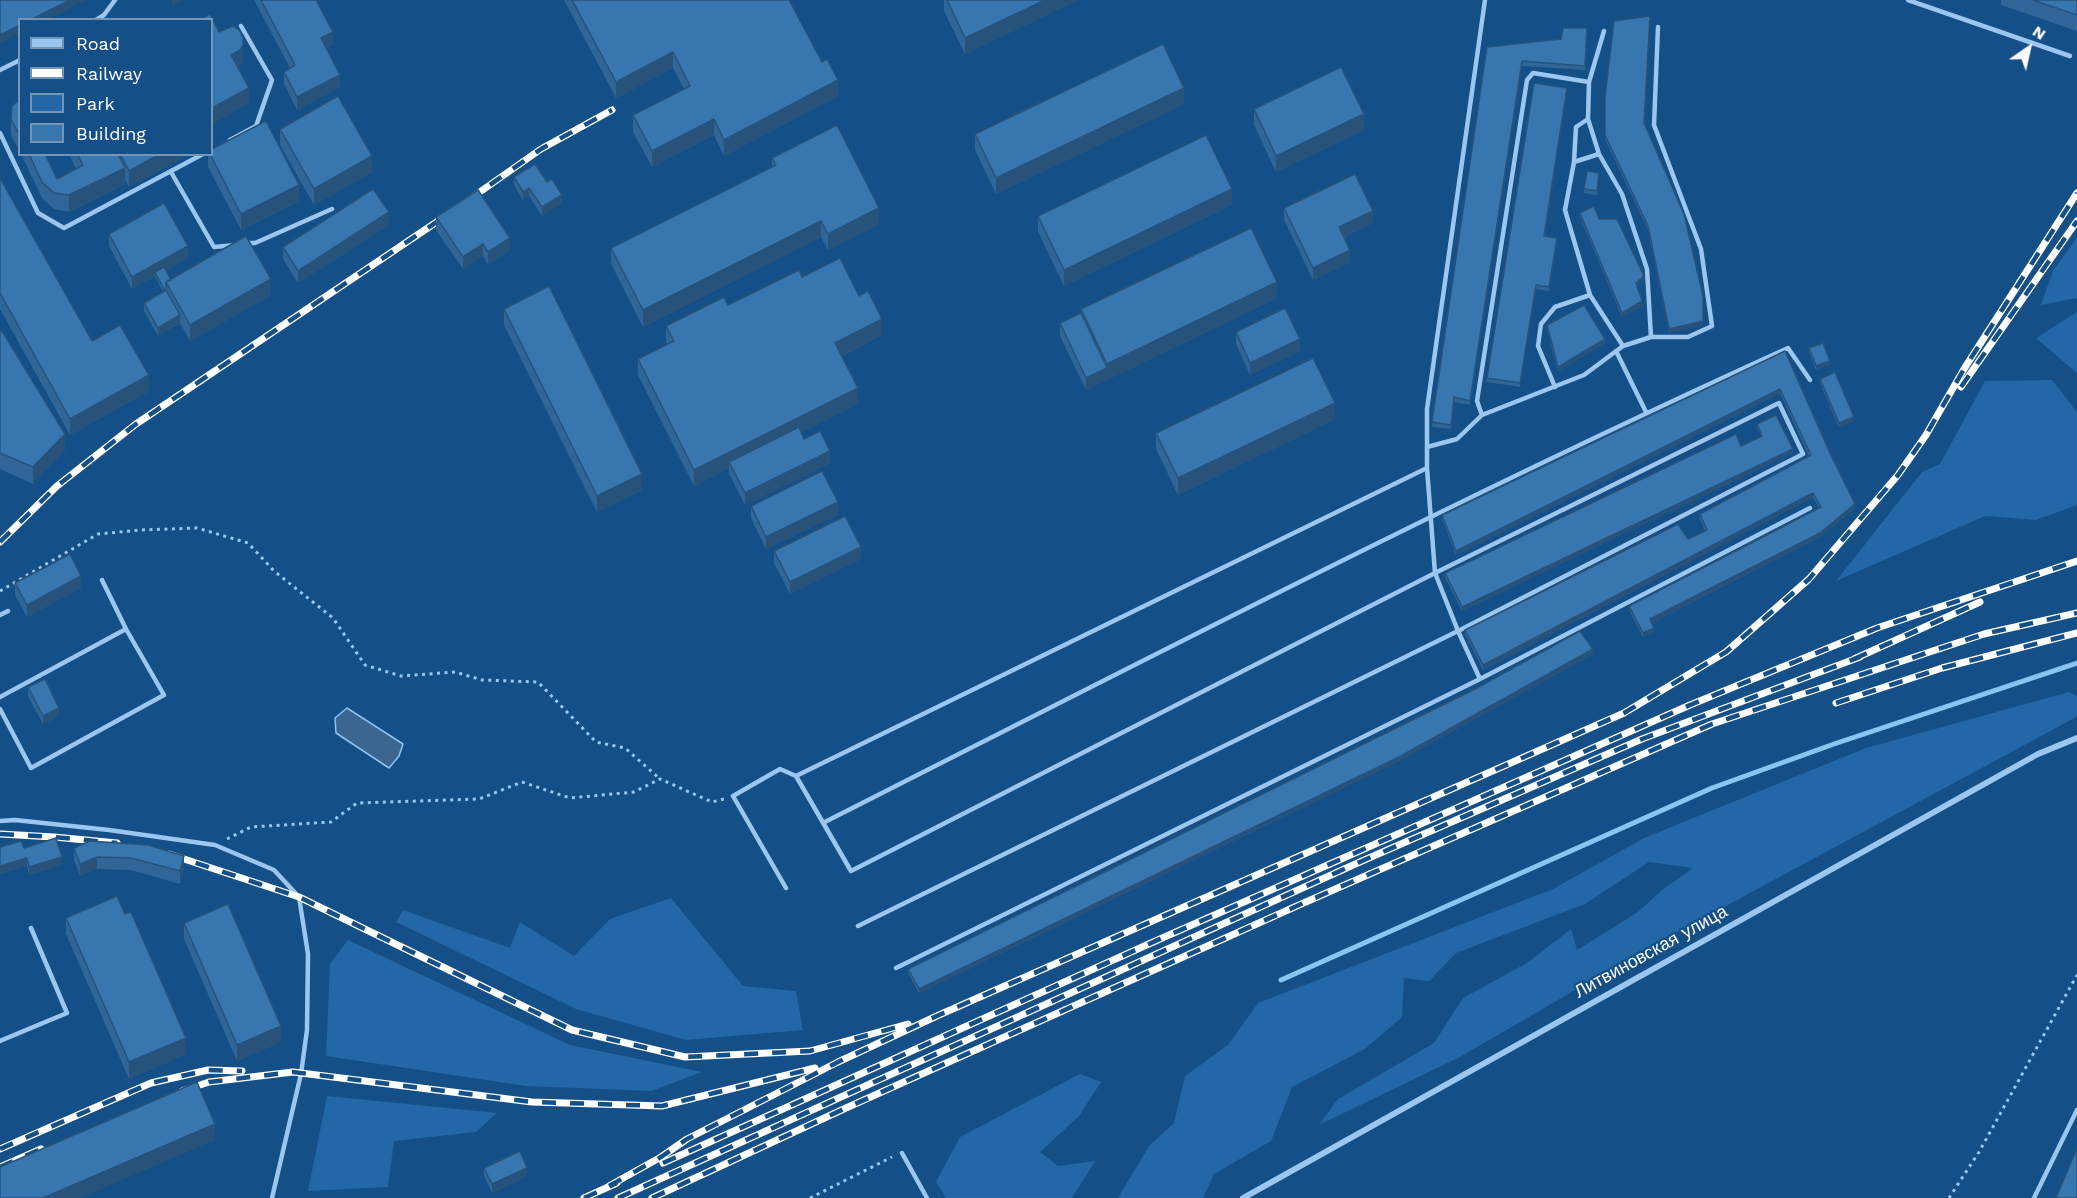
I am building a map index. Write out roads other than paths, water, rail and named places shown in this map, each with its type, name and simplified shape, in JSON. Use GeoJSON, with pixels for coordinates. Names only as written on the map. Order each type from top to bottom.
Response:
{"type":"FeatureCollection","features":[{"type":"Feature","properties":{"kind":"street","name":"Литвиновская улица"},"geometry":{"type":"LineString","coordinates":[[1243,1198],[2038,754],[2077,738]]}},
{"type":"Feature","properties":{"kind":"lane"},"geometry":{"type":"LineString","coordinates":[[99,18],[115,0]]}},
{"type":"Feature","properties":{"kind":"lane"},"geometry":{"type":"LineString","coordinates":[[1480,679],[1435,573],[1427,468],[1427,409],[1485,0]]}},
{"type":"Feature","properties":{"kind":"lane"},"geometry":{"type":"LineString","coordinates":[[1908,0],[2070,56]]}},
{"type":"Feature","properties":{"kind":"lane"},"geometry":{"type":"LineString","coordinates":[[220,145],[256,126],[272,80],[241,26]]}},
{"type":"Feature","properties":{"kind":"lane"},"geometry":{"type":"LineString","coordinates":[[1428,447],[1457,439],[1482,415],[1584,375],[1623,345],[1651,337],[1688,337],[1712,326],[1701,249],[1654,124],[1658,27]]}},
{"type":"Feature","properties":{"kind":"lane"},"geometry":{"type":"LineString","coordinates":[[1604,31],[1589,82],[1588,118],[1599,154],[1622,194],[1647,269],[1651,337]]}},
{"type":"Feature","properties":{"kind":"lane"},"geometry":{"type":"LineString","coordinates":[[0,70],[18,61]]}},
{"type":"Feature","properties":{"kind":"lane"},"geometry":{"type":"LineString","coordinates":[[1482,415],[1477,400],[1527,80],[1533,73],[1589,82]]}},
{"type":"Feature","properties":{"kind":"lane"},"geometry":{"type":"LineString","coordinates":[[1588,118],[1576,127],[1574,162],[1565,210],[1590,295],[1623,345]]}},
{"type":"Feature","properties":{"kind":"lane"},"geometry":{"type":"LineString","coordinates":[[0,133],[38,213],[64,228],[199,156]]}},
{"type":"Feature","properties":{"kind":"lane"},"geometry":{"type":"LineString","coordinates":[[1574,162],[1599,154]]}},
{"type":"Feature","properties":{"kind":"lane"},"geometry":{"type":"LineString","coordinates":[[171,172],[214,247],[255,243],[332,209]]}},
{"type":"Feature","properties":{"kind":"lane"},"geometry":{"type":"LineString","coordinates":[[1555,387],[1538,346],[1540,324],[1555,307],[1590,295]]}},
{"type":"Feature","properties":{"kind":"lane"},"geometry":{"type":"LineString","coordinates":[[823,823],[1430,517],[1646,412],[1788,348],[1810,380]]}},
{"type":"Feature","properties":{"kind":"lane"},"geometry":{"type":"LineString","coordinates":[[1616,351],[1646,412]]}},
{"type":"Feature","properties":{"kind":"lane"},"geometry":{"type":"LineString","coordinates":[[786,888],[733,796],[780,769],[796,776],[851,872],[1435,573],[1779,403],[1803,454],[1458,631],[858,926]]}},
{"type":"Feature","properties":{"kind":"lane"},"geometry":{"type":"LineString","coordinates":[[796,776],[1427,468]]}},
{"type":"Feature","properties":{"kind":"lane"},"geometry":{"type":"LineString","coordinates":[[897,968],[1480,679],[1810,508]]}},
{"type":"Feature","properties":{"kind":"lane"},"geometry":{"type":"LineString","coordinates":[[0,709],[31,768],[164,695],[126,629],[102,580]]}},
{"type":"Feature","properties":{"kind":"lane"},"geometry":{"type":"LineString","coordinates":[[0,615],[8,610]]}},
{"type":"Feature","properties":{"kind":"lane"},"geometry":{"type":"LineString","coordinates":[[0,697],[126,629]]}},
{"type":"Feature","properties":{"kind":"lane"},"geometry":{"type":"LineString","coordinates":[[0,821],[15,820],[110,830],[215,845],[274,870],[299,897],[308,954],[307,1030],[301,1074],[272,1198]]}},
{"type":"Feature","properties":{"kind":"lane"},"geometry":{"type":"LineString","coordinates":[[0,1041],[67,1013],[32,928]]}},
{"type":"Feature","properties":{"kind":"lane"},"geometry":{"type":"LineString","coordinates":[[2034,1198],[2077,1110]]}},
{"type":"Feature","properties":{"kind":"lane"},"geometry":{"type":"LineString","coordinates":[[902,1153],[927,1198]]}},
{"type":"Feature","properties":{"kind":"waterway"},"geometry":{"type":"LineString","coordinates":[[1281,980],[1712,788],[1834,744],[2077,663]]}},
{"type":"Feature","properties":{"kind":"railway"},"geometry":{"type":"LineString","coordinates":[[467,201],[541,149],[612,110]]}},
{"type":"Feature","properties":{"kind":"railway"},"geometry":{"type":"LineString","coordinates":[[609,1186],[661,1157],[687,1139],[838,1062],[939,1015],[1624,713],[1726,652],[1809,579],[1898,475],[1926,435],[1964,369],[2077,193]]}},
{"type":"Feature","properties":{"kind":"railway"},"geometry":{"type":"LineString","coordinates":[[0,542],[57,486],[136,424],[450,213]]}},
{"type":"Feature","properties":{"kind":"railway"},"geometry":{"type":"LineString","coordinates":[[1961,387],[2077,221]]}},
{"type":"Feature","properties":{"kind":"railway"},"geometry":{"type":"LineString","coordinates":[[663,1163],[1151,943],[1690,705],[1877,628],[2077,561]]}},
{"type":"Feature","properties":{"kind":"railway"},"geometry":{"type":"LineString","coordinates":[[1854,659],[1980,602]]}},
{"type":"Feature","properties":{"kind":"railway"},"geometry":{"type":"LineString","coordinates":[[652,1198],[846,1108],[1299,905],[1712,724],[1984,634],[2077,613]]}},
{"type":"Feature","properties":{"kind":"railway"},"geometry":{"type":"LineString","coordinates":[[1836,703],[1942,668],[2077,633]]}},
{"type":"Feature","properties":{"kind":"railway"},"geometry":{"type":"LineString","coordinates":[[618,1198],[1362,861],[1642,739],[1860,657]]}},
{"type":"Feature","properties":{"kind":"railway"},"geometry":{"type":"LineString","coordinates":[[0,834],[117,843]]}},
{"type":"Feature","properties":{"kind":"railway"},"geometry":{"type":"LineString","coordinates":[[169,854],[299,897],[572,1030],[685,1057],[810,1051],[908,1024]]}},
{"type":"Feature","properties":{"kind":"railway"},"geometry":{"type":"LineString","coordinates":[[182,1091],[209,1082],[293,1072],[532,1102],[662,1106],[815,1068]]}},
{"type":"Feature","properties":{"kind":"railway"},"geometry":{"type":"LineString","coordinates":[[0,1149],[151,1083],[208,1070],[242,1071]]}},
{"type":"Feature","properties":{"kind":"railway"},"geometry":{"type":"LineString","coordinates":[[0,1167],[41,1149]]}},
{"type":"Feature","properties":{"kind":"railway"},"geometry":{"type":"LineString","coordinates":[[584,1198],[617,1183]]}}]}
